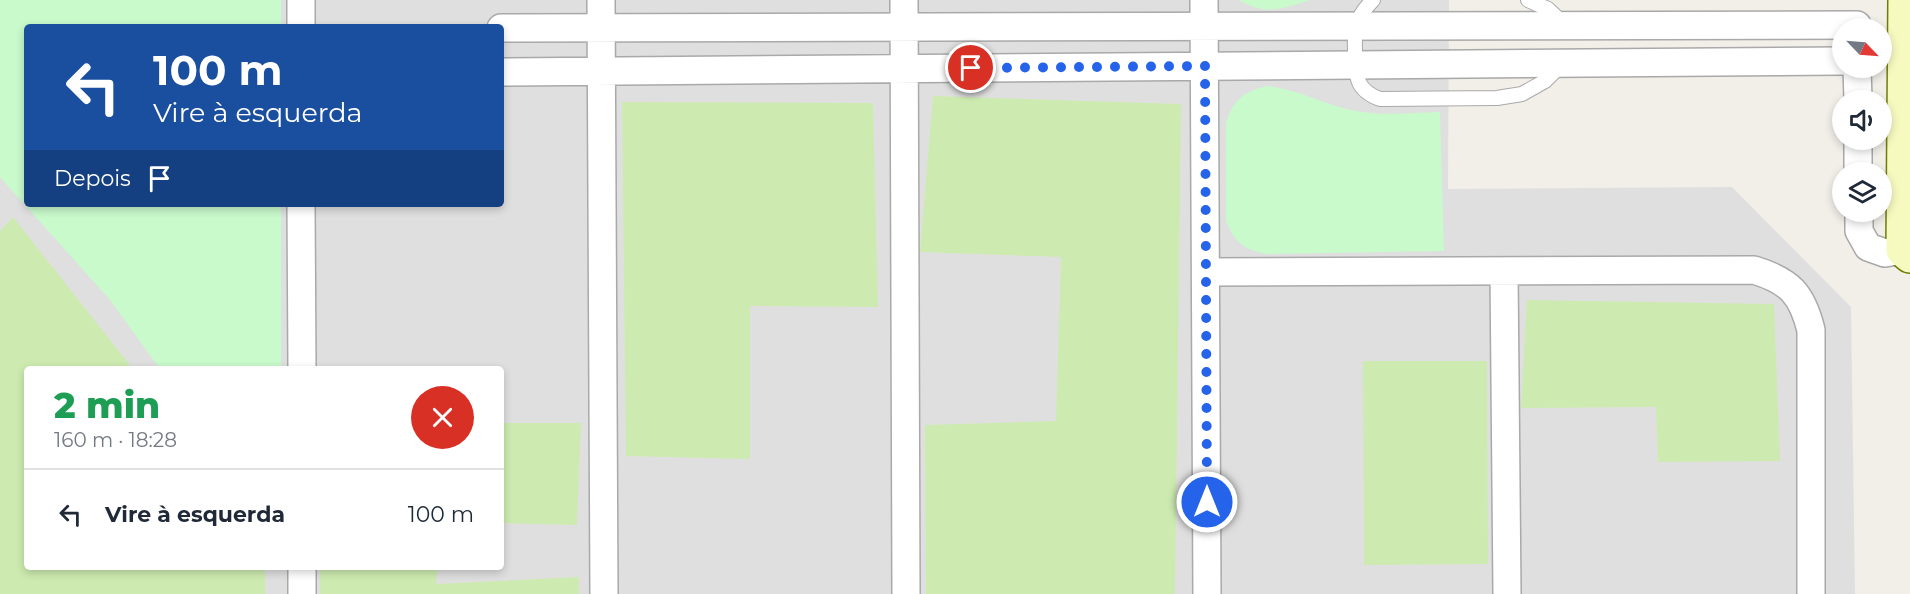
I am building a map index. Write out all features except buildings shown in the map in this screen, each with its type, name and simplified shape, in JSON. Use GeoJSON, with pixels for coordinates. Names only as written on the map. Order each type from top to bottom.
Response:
{"type":"FeatureCollection","features":[{"type":"Feature","properties":{"kind":"street"},"geometry":{"type":"LineString","coordinates":[[301,0],[301,24]]}},
{"type":"Feature","properties":{"kind":"street"},"geometry":{"type":"LineString","coordinates":[[601,0],[604,594]]}},
{"type":"Feature","properties":{"kind":"street"},"geometry":{"type":"LineString","coordinates":[[904,0],[906,594]]}},
{"type":"Feature","properties":{"kind":"street"},"geometry":{"type":"LineString","coordinates":[[1859,222],[1859,231],[1868,247],[1885,252],[1906,253],[1905,0]]}},
{"type":"Feature","properties":{"kind":"street"},"geometry":{"type":"LineString","coordinates":[[504,28],[904,27],[1204,13],[1356,26],[1566,26],[1832,19]]}},
{"type":"Feature","properties":{"kind":"street"},"geometry":{"type":"LineString","coordinates":[[1204,13],[1207,594]]}},
{"type":"Feature","properties":{"kind":"street"},"geometry":{"type":"LineString","coordinates":[[504,72],[1832,61]]}},
{"type":"Feature","properties":{"kind":"street"},"geometry":{"type":"LineString","coordinates":[[301,207],[302,366]]}},
{"type":"Feature","properties":{"kind":"street"},"geometry":{"type":"LineString","coordinates":[[1206,272],[1754,270],[1776,276],[1793,290],[1806,308],[1811,330],[1811,594]]}},
{"type":"Feature","properties":{"kind":"street"},"geometry":{"type":"LineString","coordinates":[[1504,271],[1507,594]]}},
{"type":"Feature","properties":{"kind":"street"},"geometry":{"type":"LineString","coordinates":[[302,570],[302,594]]}},
{"type":"Feature","properties":{"kind":"lane"},"geometry":{"type":"LineString","coordinates":[[1356,65],[1356,26],[1362,12],[1374,0]]}},
{"type":"Feature","properties":{"kind":"lane"},"geometry":{"type":"LineString","coordinates":[[1528,0],[1548,9],[1566,26]]}},
{"type":"Feature","properties":{"kind":"shaded area"},"geometry":{"type":"Polygon","coordinates":[[[0,0],[1449,0],[1448,189],[1732,187],[1851,307],[1855,594],[0,594],[0,0]]]}},
{"type":"Feature","properties":{"kind":"green space"},"geometry":{"type":"Polygon","coordinates":[[[0,0],[281,0],[281,24],[24,24],[24,204],[0,177],[0,0]]]}},
{"type":"Feature","properties":{"kind":"green space"},"geometry":{"type":"Polygon","coordinates":[[[1239,0],[1310,0],[1282,8],[1266,9],[1248,5],[1239,0]]]}},
{"type":"Feature","properties":{"kind":"green space"},"geometry":{"type":"Polygon","coordinates":[[[1267,86],[1367,113],[1440,112],[1444,251],[1267,254],[1241,244],[1226,221],[1226,123],[1236,102],[1246,94],[1267,86]]]}},
{"type":"Feature","properties":{"kind":"green space"},"geometry":{"type":"Polygon","coordinates":[[[933,96],[1181,104],[1175,594],[926,594],[925,425],[1056,421],[1061,257],[920,252],[933,96]]]}},
{"type":"Feature","properties":{"kind":"green space"},"geometry":{"type":"Polygon","coordinates":[[[622,102],[873,103],[878,307],[750,306],[750,459],[626,456],[622,102]]]}},
{"type":"Feature","properties":{"kind":"green space"},"geometry":{"type":"Polygon","coordinates":[[[27,207],[281,207],[281,366],[158,366],[110,300],[27,207]]]}},
{"type":"Feature","properties":{"kind":"green space"},"geometry":{"type":"Polygon","coordinates":[[[13,217],[131,366],[24,366],[24,570],[265,570],[265,594],[0,594],[0,231],[13,217]]]}},
{"type":"Feature","properties":{"kind":"green space"},"geometry":{"type":"Polygon","coordinates":[[[1527,300],[1774,304],[1780,461],[1658,462],[1656,407],[1521,408],[1527,300]]]}},
{"type":"Feature","properties":{"kind":"green space"},"geometry":{"type":"Polygon","coordinates":[[[1363,361],[1487,361],[1488,564],[1364,565],[1363,361]]]}},
{"type":"Feature","properties":{"kind":"green space"},"geometry":{"type":"Polygon","coordinates":[[[504,423],[581,423],[577,525],[504,523],[504,423]]]}},
{"type":"Feature","properties":{"kind":"green space"},"geometry":{"type":"Polygon","coordinates":[[[320,570],[438,570],[436,584],[579,577],[579,594],[320,594],[320,570]]]}},
{"type":"Feature","properties":{"kind":"route"},"geometry":{"type":"LineString","coordinates":[[971,68],[1205,66],[1207,502]]}}]}
